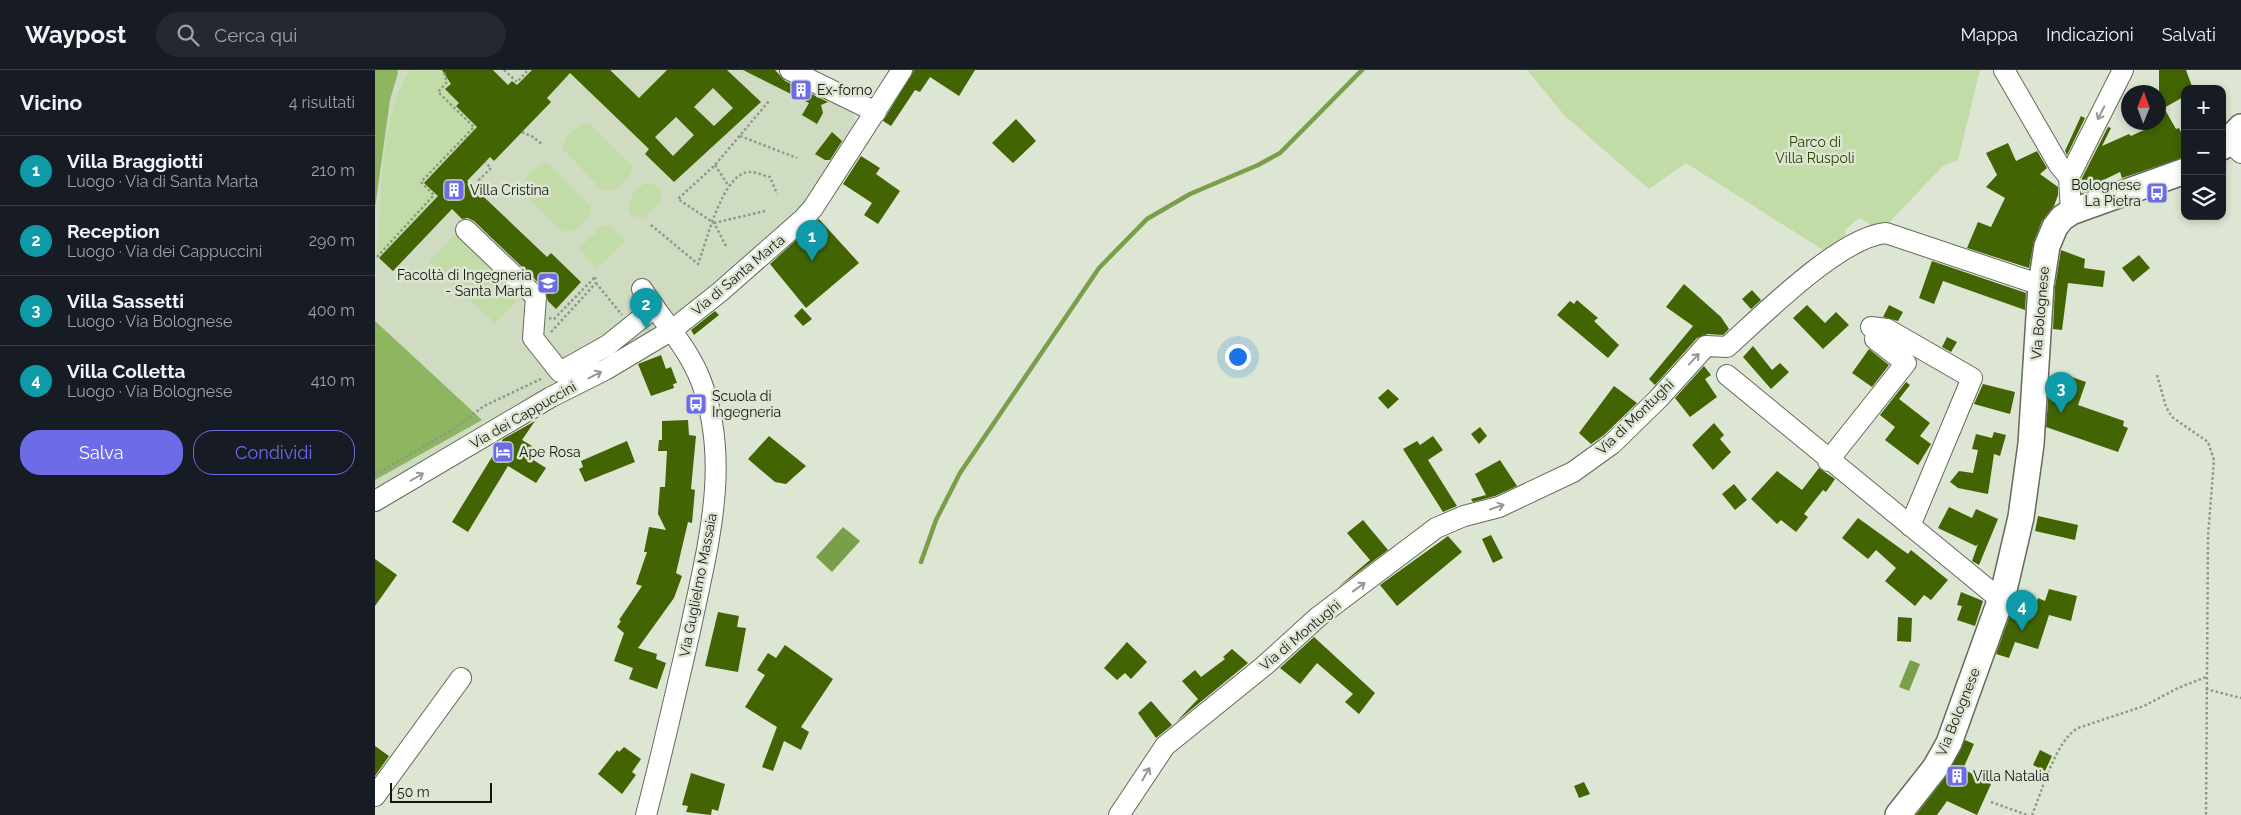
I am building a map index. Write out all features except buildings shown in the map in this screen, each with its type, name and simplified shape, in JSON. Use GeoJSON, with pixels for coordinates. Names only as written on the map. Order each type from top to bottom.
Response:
{"type":"FeatureCollection","features":[{"type":"Feature","properties":{"kind":"main road","name":"Via Bolognese"},"geometry":{"type":"LineString","coordinates":[[1899,815],[1935,768],[1949,743],[2001,600],[2021,517],[2031,444],[2041,285],[2050,235],[2061,218],[2071,212],[2181,173]]}},
{"type":"Feature","properties":{"kind":"street"},"geometry":{"type":"LineString","coordinates":[[790,70],[876,112]]}},
{"type":"Feature","properties":{"kind":"street","name":"Via di Santa Marta"},"geometry":{"type":"LineString","coordinates":[[672,330],[720,292],[803,219],[828,186],[902,70]]}},
{"type":"Feature","properties":{"kind":"street"},"geometry":{"type":"LineString","coordinates":[[2004,70],[2059,165],[2069,177]]}},
{"type":"Feature","properties":{"kind":"street"},"geometry":{"type":"LineString","coordinates":[[2071,212],[2069,177],[2123,70]]}},
{"type":"Feature","properties":{"kind":"street"},"geometry":{"type":"LineString","coordinates":[[466,230],[536,297],[533,338],[560,372],[608,345],[654,308]]}},
{"type":"Feature","properties":{"kind":"street","name":"Via di Montughi"},"geometry":{"type":"LineString","coordinates":[[1119,815],[1165,746],[1264,666],[1318,618],[1436,528],[1464,516],[1499,507],[1573,472],[1612,444],[1659,398],[1706,346],[1727,347],[1809,274],[1850,246],[1875,234],[1886,233],[2041,285]]}},
{"type":"Feature","properties":{"kind":"street","name":"Via Guglielmo Massaia"},"geometry":{"type":"LineString","coordinates":[[642,289],[654,308],[672,330],[696,371],[704,391],[715,434],[717,467],[711,532],[668,728],[646,815]]}},
{"type":"Feature","properties":{"kind":"street"},"geometry":{"type":"LineString","coordinates":[[1828,461],[1906,364],[1873,333],[1887,329],[1972,378],[1910,526]]}},
{"type":"Feature","properties":{"kind":"street","name":"Via dei Cappuccini"},"geometry":{"type":"LineString","coordinates":[[375,501],[551,397],[605,370],[672,330]]}},
{"type":"Feature","properties":{"kind":"street"},"geometry":{"type":"LineString","coordinates":[[1727,375],[1828,461],[2001,600]]}},
{"type":"Feature","properties":{"kind":"street"},"geometry":{"type":"LineString","coordinates":[[375,796],[461,678]]}},
{"type":"Feature","properties":{"kind":"path"},"geometry":{"type":"LineString","coordinates":[[377,257],[434,195],[421,182],[474,127],[438,92],[447,82],[443,70]]}},
{"type":"Feature","properties":{"kind":"path"},"geometry":{"type":"LineString","coordinates":[[504,70],[517,82],[528,70]]}},
{"type":"Feature","properties":{"kind":"path"},"geometry":{"type":"LineString","coordinates":[[726,246],[714,223],[678,199],[715,164],[769,101]]}},
{"type":"Feature","properties":{"kind":"path"},"geometry":{"type":"LineString","coordinates":[[522,132],[533,137],[543,145]]}},
{"type":"Feature","properties":{"kind":"path"},"geometry":{"type":"LineString","coordinates":[[740,136],[797,158]]}},
{"type":"Feature","properties":{"kind":"path"},"geometry":{"type":"LineString","coordinates":[[483,184],[479,180],[491,168],[485,162]]}},
{"type":"Feature","properties":{"kind":"path"},"geometry":{"type":"LineString","coordinates":[[715,164],[728,186]]}},
{"type":"Feature","properties":{"kind":"path"},"geometry":{"type":"LineString","coordinates":[[651,225],[698,264],[728,186],[733,179],[750,172],[770,177],[777,194]]}},
{"type":"Feature","properties":{"kind":"path"},"geometry":{"type":"LineString","coordinates":[[714,223],[765,211]]}},
{"type":"Feature","properties":{"kind":"path"},"geometry":{"type":"LineString","coordinates":[[563,310],[595,277],[596,283],[631,326]]}},
{"type":"Feature","properties":{"kind":"path"},"geometry":{"type":"LineString","coordinates":[[539,345],[596,283]]}},
{"type":"Feature","properties":{"kind":"path"},"geometry":{"type":"LineString","coordinates":[[375,475],[452,430],[484,406],[551,374]]}},
{"type":"Feature","properties":{"kind":"path"},"geometry":{"type":"LineString","coordinates":[[2157,375],[2166,407],[2172,417],[2208,442],[2214,460],[2208,536],[2206,815]]}},
{"type":"Feature","properties":{"kind":"path"},"geometry":{"type":"LineString","coordinates":[[2031,815],[2069,733],[2078,728],[2144,706],[2178,688],[2206,677]]}},
{"type":"Feature","properties":{"kind":"path"},"geometry":{"type":"LineString","coordinates":[[2206,689],[2241,698]]}},
{"type":"Feature","properties":{"kind":"path"},"geometry":{"type":"LineString","coordinates":[[1991,802],[2026,815]]}},
{"type":"Feature","properties":{"kind":"shaded area","name":"Facoltà di Ingegneria - Santa Marta"},"geometry":{"type":"Polygon","coordinates":[[[375,70],[773,70],[849,105],[858,127],[800,216],[658,332],[375,488],[375,70]]]}},
{"type":"Feature","properties":{"kind":"shaded area"},"geometry":{"type":"Polygon","coordinates":[[[375,70],[397,70],[398,73],[390,100],[375,208],[375,70]]]}},
{"type":"Feature","properties":{"kind":"shaded area"},"geometry":{"type":"Polygon","coordinates":[[[375,321],[482,420],[375,480],[375,321]]]}},
{"type":"Feature","properties":{"kind":"shaded area"},"geometry":{"type":"Polygon","coordinates":[[[843,527],[860,541],[832,572],[816,557],[843,527]]]}},
{"type":"Feature","properties":{"kind":"shaded area"},"geometry":{"type":"Polygon","coordinates":[[[1910,660],[1920,664],[1909,691],[1899,687],[1910,660]]]}},
{"type":"Feature","properties":{"kind":"green space"},"geometry":{"type":"Polygon","coordinates":[[[410,70],[446,70],[452,83],[446,90],[459,103],[456,107],[465,115],[475,118],[471,122],[477,127],[424,182],[439,198],[379,258],[377,257],[381,185],[387,135],[392,111],[400,89],[410,70]]]}},
{"type":"Feature","properties":{"kind":"green space","name":"Parco di Villa Ruspoli"},"geometry":{"type":"Polygon","coordinates":[[[1527,70],[1980,70],[1958,160],[1942,167],[1881,231],[1859,218],[1845,230],[1846,245],[1831,255],[1686,163],[1649,189],[1565,116],[1527,70]]]}},
{"type":"Feature","properties":{"kind":"green space"},"geometry":{"type":"Polygon","coordinates":[[[589,123],[632,166],[629,176],[621,185],[611,190],[601,189],[563,150],[565,141],[571,132],[589,123]]]}},
{"type":"Feature","properties":{"kind":"green space"},"geometry":{"type":"Polygon","coordinates":[[[548,163],[591,206],[585,221],[571,231],[561,230],[522,191],[526,177],[534,169],[548,163]]]}},
{"type":"Feature","properties":{"kind":"green space"},"geometry":{"type":"Polygon","coordinates":[[[644,184],[653,184],[660,188],[662,201],[643,218],[632,216],[628,208],[629,203],[633,194],[644,184]]]}},
{"type":"Feature","properties":{"kind":"green space"},"geometry":{"type":"Polygon","coordinates":[[[603,225],[606,228],[611,225],[623,237],[624,242],[597,268],[578,249],[603,225]]]}},
{"type":"Feature","properties":{"kind":"green space"},"geometry":{"type":"Polygon","coordinates":[[[458,231],[524,293],[495,323],[429,262],[458,231]]]}},
{"type":"Feature","properties":{"kind":"waterway"},"geometry":{"type":"LineString","coordinates":[[921,562],[936,520],[960,473],[1099,268],[1147,219],[1190,194],[1258,165],[1280,153],[1362,70]]}},
{"type":"Feature","properties":{"kind":"place","name":"Ex-forno"},"geometry":{"type":"Point","coordinates":[801,90]}},
{"type":"Feature","properties":{"kind":"place","name":"Villa Cristina"},"geometry":{"type":"Point","coordinates":[454,190]}},
{"type":"Feature","properties":{"kind":"place","name":"Bolognese La Pietra"},"geometry":{"type":"Point","coordinates":[2157,193]}},
{"type":"Feature","properties":{"kind":"place","name":"Villa Braggiotti"},"geometry":{"type":"Point","coordinates":[812,261]}},
{"type":"Feature","properties":{"kind":"place","name":"Facoltà di Ingegneria - Santa Marta"},"geometry":{"type":"Point","coordinates":[548,283]}},
{"type":"Feature","properties":{"kind":"place","name":"Reception"},"geometry":{"type":"Point","coordinates":[646,329]}},
{"type":"Feature","properties":{"kind":"place","name":"Scuola di Ingegneria"},"geometry":{"type":"Point","coordinates":[696,404]}},
{"type":"Feature","properties":{"kind":"place","name":"Villa Sassetti"},"geometry":{"type":"Point","coordinates":[2061,413]}},
{"type":"Feature","properties":{"kind":"place","name":"Ape Rosa"},"geometry":{"type":"Point","coordinates":[503,452]}},
{"type":"Feature","properties":{"kind":"place","name":"Villa Colletta"},"geometry":{"type":"Point","coordinates":[2022,631]}},
{"type":"Feature","properties":{"kind":"place","name":"Villa Natalia"},"geometry":{"type":"Point","coordinates":[1957,776]}}]}
